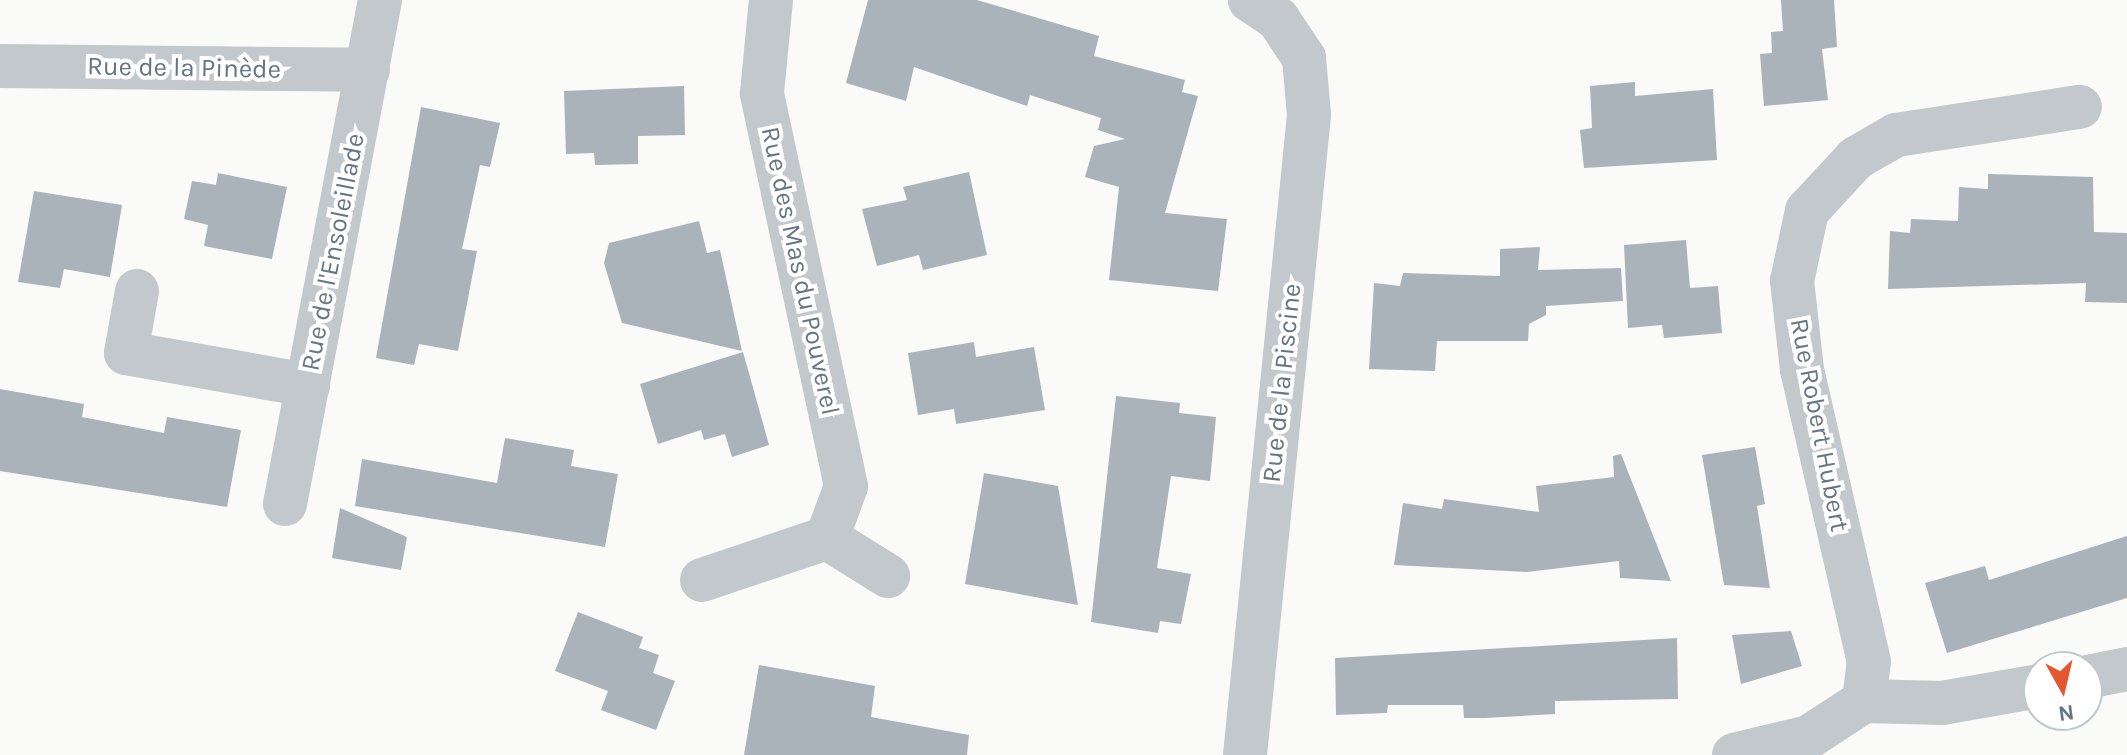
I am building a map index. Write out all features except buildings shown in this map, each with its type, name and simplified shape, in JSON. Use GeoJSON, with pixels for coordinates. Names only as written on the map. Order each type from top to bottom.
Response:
{"type":"FeatureCollection","features":[{"type":"Feature","properties":{"kind":"street","name":"Rue de l'Ensoleillade"},"geometry":{"type":"LineString","coordinates":[[285,504],[380,0]]}},
{"type":"Feature","properties":{"kind":"street","name":"Rue des Mas du Pouverel"},"geometry":{"type":"LineString","coordinates":[[771,0],[762,93],[846,486],[827,538]]}},
{"type":"Feature","properties":{"kind":"street","name":"Rue de la Piscine"},"geometry":{"type":"LineString","coordinates":[[1245,755],[1309,115],[1304,58],[1264,10]]}},
{"type":"Feature","properties":{"kind":"street","name":"Rue de la Pinède"},"geometry":{"type":"LineString","coordinates":[[0,66],[368,70]]}},
{"type":"Feature","properties":{"kind":"street","name":"Rue Robert Hubert"},"geometry":{"type":"LineString","coordinates":[[1864,701],[1869,662],[1801,355],[1792,281],[1807,211],[1856,158],[1896,135],[2080,107]]}},
{"type":"Feature","properties":{"kind":"street"},"geometry":{"type":"LineString","coordinates":[[137,291],[126,353],[308,385]]}},
{"type":"Feature","properties":{"kind":"street"},"geometry":{"type":"LineString","coordinates":[[702,580],[827,538],[888,576]]}},
{"type":"Feature","properties":{"kind":"street"},"geometry":{"type":"LineString","coordinates":[[1734,755],[1809,737],[1864,701],[1942,703],[2023,689]]}}]}
